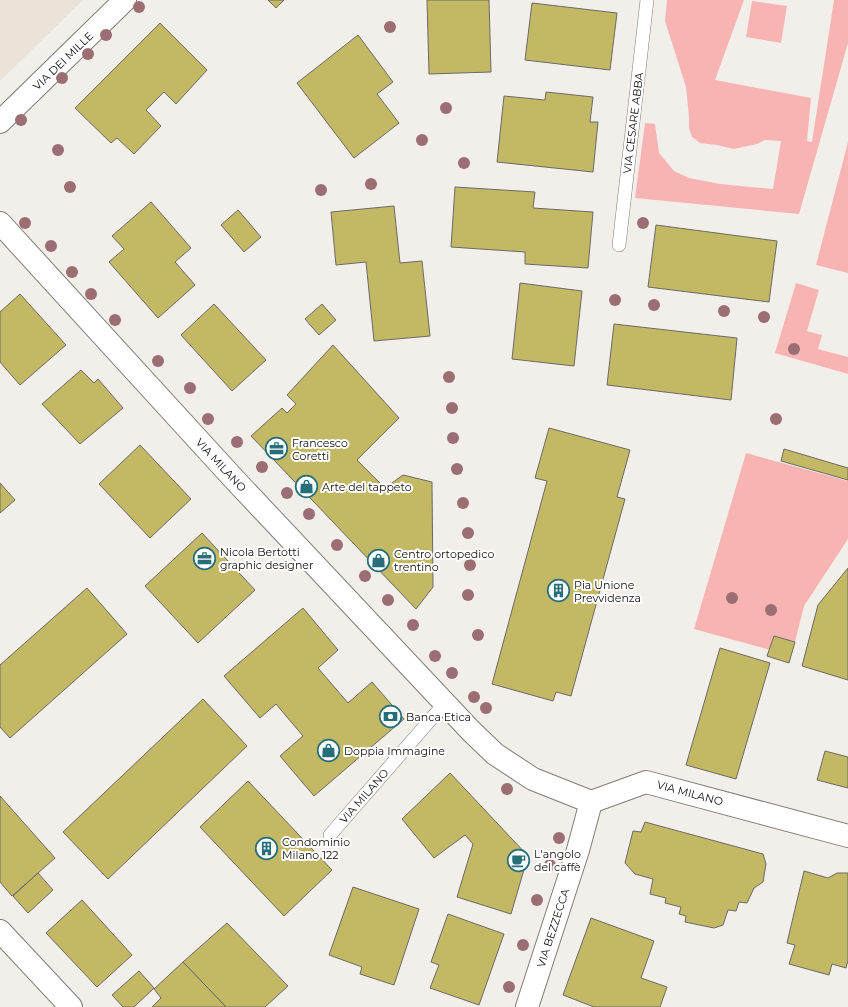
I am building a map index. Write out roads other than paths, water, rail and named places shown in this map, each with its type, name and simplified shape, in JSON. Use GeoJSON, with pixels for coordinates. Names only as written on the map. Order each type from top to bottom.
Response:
{"type":"FeatureCollection","features":[{"type":"Feature","properties":{"kind":"street","name":"VIA DEI MILLE"},"geometry":{"type":"LineString","coordinates":[[0,122],[125,0]]}},
{"type":"Feature","properties":{"kind":"street","name":"VIA MILANO"},"geometry":{"type":"LineString","coordinates":[[0,223],[228,474],[495,754],[533,779],[591,802],[646,782],[848,836]]}},
{"type":"Feature","properties":{"kind":"street","name":"VIA BEZZECCA"},"geometry":{"type":"LineString","coordinates":[[527,1007],[578,850],[591,802]]}},
{"type":"Feature","properties":{"kind":"street"},"geometry":{"type":"LineString","coordinates":[[0,931],[71,1007]]}},
{"type":"Feature","properties":{"kind":"lane","name":"VIA CESARE ABBA"},"geometry":{"type":"LineString","coordinates":[[619,245],[647,0]]}},
{"type":"Feature","properties":{"kind":"lane","name":"VIA MILANO"},"geometry":{"type":"LineString","coordinates":[[330,835],[446,703]]}},
{"type":"Feature","properties":{"kind":"place","name":"Francesco Coretti"},"geometry":{"type":"Point","coordinates":[276,449]}},
{"type":"Feature","properties":{"kind":"place","name":"Arte del tappeto"},"geometry":{"type":"Point","coordinates":[307,487]}},
{"type":"Feature","properties":{"kind":"place","name":"Nicola Bertotti graphic designer"},"geometry":{"type":"Point","coordinates":[204,558]}},
{"type":"Feature","properties":{"kind":"place","name":"Centro ortopedico trentino"},"geometry":{"type":"Point","coordinates":[378,560]}},
{"type":"Feature","properties":{"kind":"place","name":"Pia Unione Prevvidenza"},"geometry":{"type":"Point","coordinates":[558,591]}},
{"type":"Feature","properties":{"kind":"place","name":"Banca Etica"},"geometry":{"type":"Point","coordinates":[390,717]}},
{"type":"Feature","properties":{"kind":"place","name":"Doppia Immagine"},"geometry":{"type":"Point","coordinates":[329,751]}},
{"type":"Feature","properties":{"kind":"place","name":"Condominio Milano 122"},"geometry":{"type":"Point","coordinates":[266,848]}},
{"type":"Feature","properties":{"kind":"place","name":"L'angolo del caffè"},"geometry":{"type":"Point","coordinates":[518,860]}}]}
